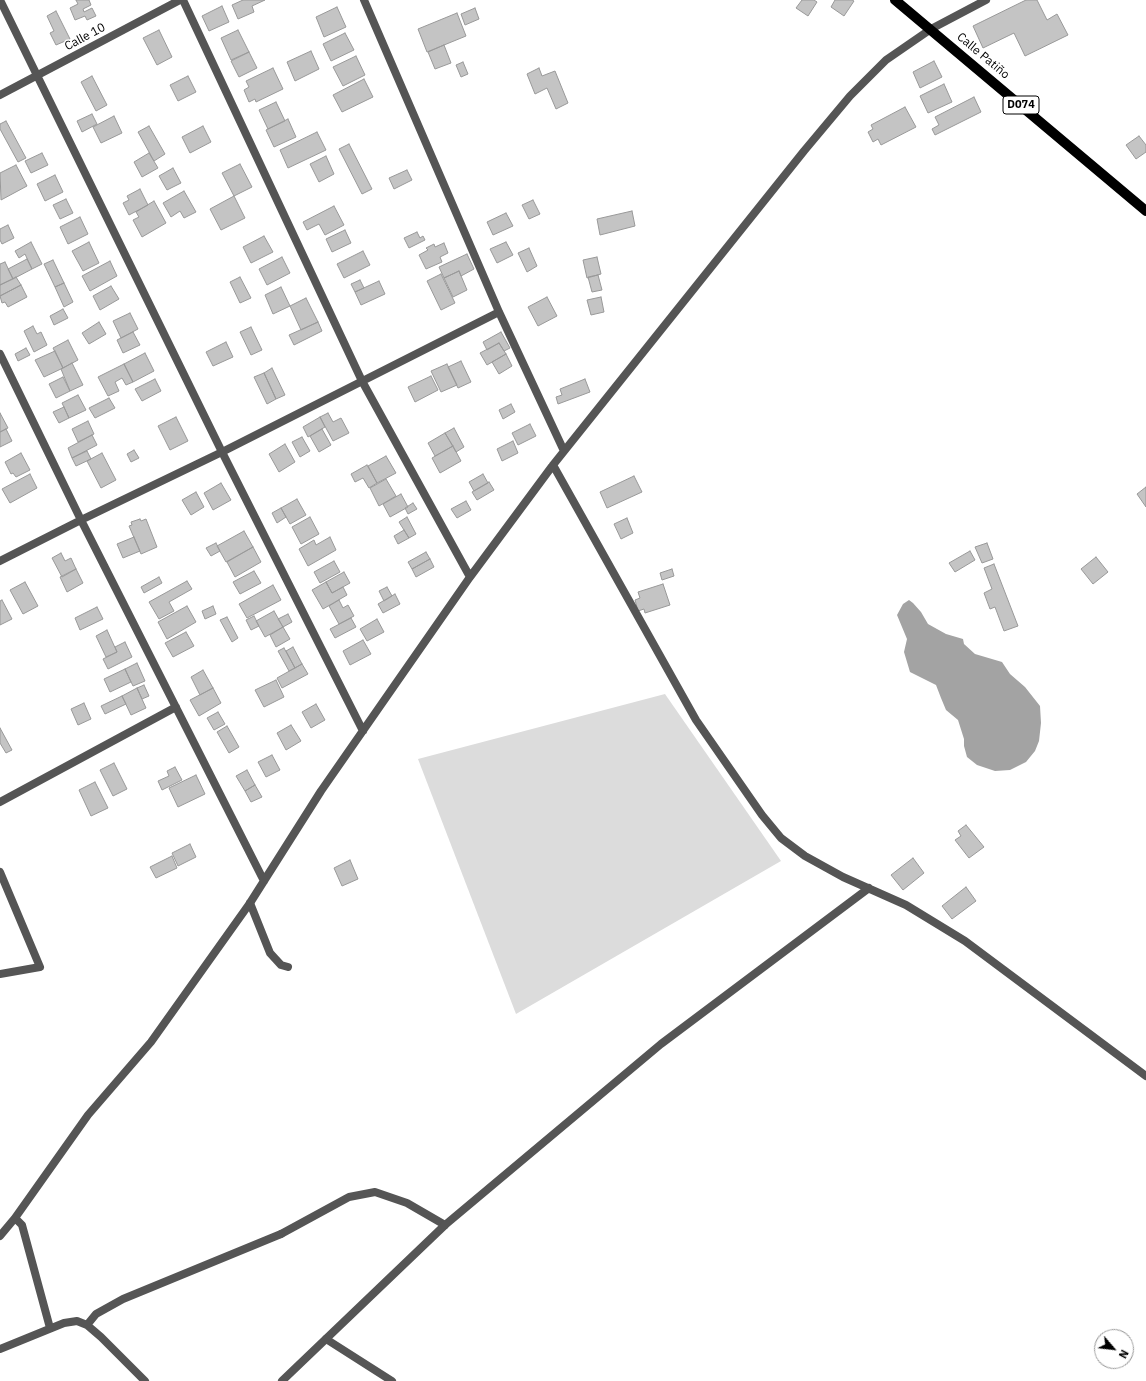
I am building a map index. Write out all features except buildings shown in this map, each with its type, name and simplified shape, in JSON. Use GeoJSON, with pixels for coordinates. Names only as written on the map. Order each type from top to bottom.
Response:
{"type":"FeatureCollection","features":[{"type":"Feature","properties":{"kind":"main road","name":"Calle Patiño"},"geometry":{"type":"LineString","coordinates":[[895,0],[1146,211]]}},
{"type":"Feature","properties":{"kind":"street"},"geometry":{"type":"LineString","coordinates":[[0,0],[222,452],[363,731]]}},
{"type":"Feature","properties":{"kind":"street","name":"Calle 10"},"geometry":{"type":"LineString","coordinates":[[0,95],[182,0]]}},
{"type":"Feature","properties":{"kind":"street"},"geometry":{"type":"LineString","coordinates":[[182,0],[362,381],[470,577]]}},
{"type":"Feature","properties":{"kind":"street"},"geometry":{"type":"LineString","coordinates":[[364,0],[499,312],[564,451]]}},
{"type":"Feature","properties":{"kind":"street"},"geometry":{"type":"LineString","coordinates":[[0,1236],[15,1218],[88,1115],[151,1042],[250,903],[321,791],[470,577],[553,465],[804,150],[850,96],[886,60],[931,29],[986,0]]}},
{"type":"Feature","properties":{"kind":"street"},"geometry":{"type":"LineString","coordinates":[[0,561],[222,452],[499,312]]}},
{"type":"Feature","properties":{"kind":"street"},"geometry":{"type":"LineString","coordinates":[[0,354],[81,520],[264,881]]}},
{"type":"Feature","properties":{"kind":"street"},"geometry":{"type":"LineString","coordinates":[[553,465],[696,720],[762,814],[781,838],[805,856],[843,877],[906,905],[965,941],[1146,1076]]}},
{"type":"Feature","properties":{"kind":"street"},"geometry":{"type":"LineString","coordinates":[[0,802],[176,707]]}},
{"type":"Feature","properties":{"kind":"street"},"geometry":{"type":"LineString","coordinates":[[0,872],[40,967],[0,974]]}},
{"type":"Feature","properties":{"kind":"street"},"geometry":{"type":"LineString","coordinates":[[282,1381],[445,1225],[660,1044],[868,888]]}},
{"type":"Feature","properties":{"kind":"street"},"geometry":{"type":"LineString","coordinates":[[250,903],[270,953],[281,964],[288,967]]}},
{"type":"Feature","properties":{"kind":"street"},"geometry":{"type":"LineString","coordinates":[[87,1325],[96,1314],[123,1299],[281,1234],[348,1197],[375,1192],[407,1203],[445,1225]]}},
{"type":"Feature","properties":{"kind":"street"},"geometry":{"type":"LineString","coordinates":[[15,1218],[22,1225],[50,1328]]}},
{"type":"Feature","properties":{"kind":"street"},"geometry":{"type":"LineString","coordinates":[[0,1349],[50,1328],[64,1323],[77,1321],[87,1325],[101,1337],[145,1381]]}},
{"type":"Feature","properties":{"kind":"street"},"geometry":{"type":"LineString","coordinates":[[326,1339],[392,1381]]}},
{"type":"Feature","properties":{"kind":"shaded area"},"geometry":{"type":"Polygon","coordinates":[[[909,600],[921,612],[928,624],[946,634],[963,639],[964,644],[975,654],[1002,662],[1010,674],[1025,687],[1040,706],[1041,723],[1039,741],[1035,751],[1026,762],[1010,770],[995,771],[977,765],[967,757],[964,739],[958,720],[946,710],[936,685],[910,672],[904,652],[907,639],[897,615],[903,604],[909,600]]]}},
{"type":"Feature","properties":{"kind":"shaded area"},"geometry":{"type":"Polygon","coordinates":[[[665,694],[781,861],[516,1014],[418,759],[665,694]]]}}]}
